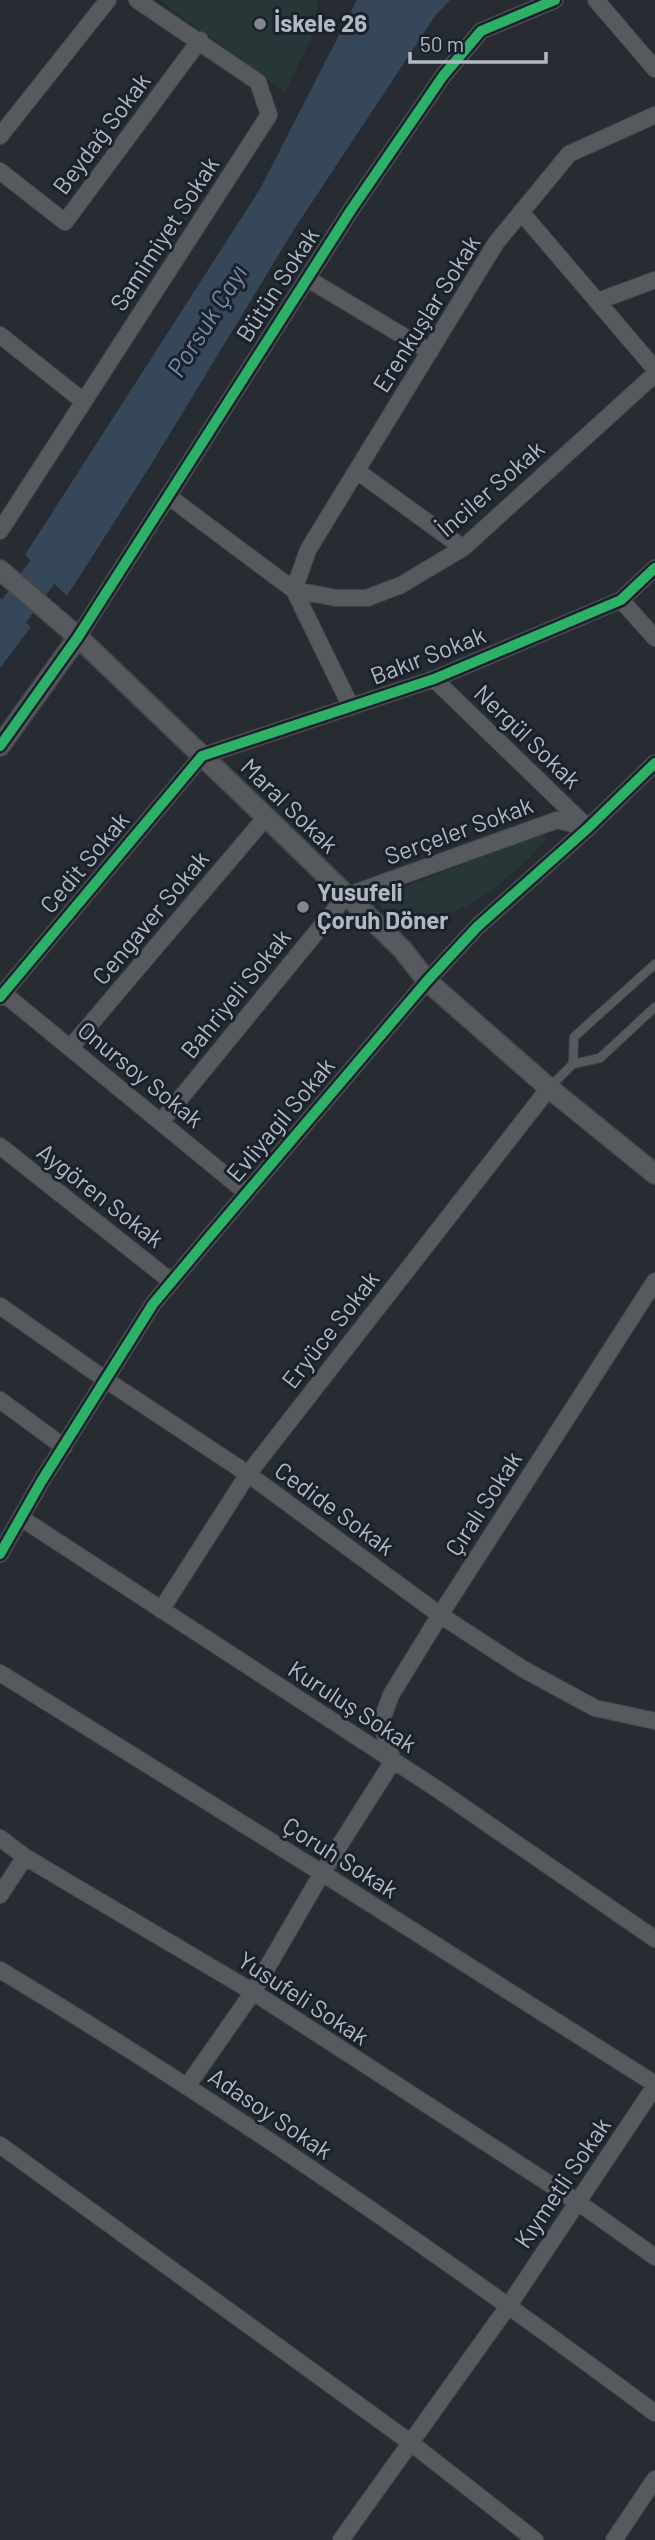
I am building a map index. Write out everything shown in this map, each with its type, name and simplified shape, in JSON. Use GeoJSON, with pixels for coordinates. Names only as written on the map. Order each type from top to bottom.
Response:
{"type":"FeatureCollection","features":[{"type":"Feature","properties":{"kind":"street"},"geometry":{"type":"LineString","coordinates":[[0,136],[108,0]]}},
{"type":"Feature","properties":{"kind":"street","name":"Samimiyet Sokak"},"geometry":{"type":"LineString","coordinates":[[0,531],[269,115],[258,82],[200,40],[137,0]]}},
{"type":"Feature","properties":{"kind":"street","name":"Bütün Sokak"},"geometry":{"type":"LineString","coordinates":[[78,637],[307,279],[443,76],[481,31],[555,0]]}},
{"type":"Feature","properties":{"kind":"street"},"geometry":{"type":"LineString","coordinates":[[596,0],[655,69]]}},
{"type":"Feature","properties":{"kind":"street","name":"Beydağ Sokak"},"geometry":{"type":"LineString","coordinates":[[0,171],[65,222],[200,40]]}},
{"type":"Feature","properties":{"kind":"street","name":"Erenkuşlar Sokak"},"geometry":{"type":"LineString","coordinates":[[294,590],[308,550],[496,243],[569,154],[655,115]]}},
{"type":"Feature","properties":{"kind":"street"},"geometry":{"type":"LineString","coordinates":[[521,212],[598,300],[655,372]]}},
{"type":"Feature","properties":{"kind":"street"},"geometry":{"type":"LineString","coordinates":[[307,279],[430,352]]}},
{"type":"Feature","properties":{"kind":"street"},"geometry":{"type":"LineString","coordinates":[[598,300],[655,280]]}},
{"type":"Feature","properties":{"kind":"street"},"geometry":{"type":"LineString","coordinates":[[0,335],[83,401]]}},
{"type":"Feature","properties":{"kind":"street","name":"İnciler Sokak"},"geometry":{"type":"LineString","coordinates":[[294,590],[335,598],[367,598],[401,585],[463,548],[655,372]]}},
{"type":"Feature","properties":{"kind":"street"},"geometry":{"type":"LineString","coordinates":[[357,471],[463,548]]}},
{"type":"Feature","properties":{"kind":"street"},"geometry":{"type":"LineString","coordinates":[[168,496],[294,590],[351,707]]}},
{"type":"Feature","properties":{"kind":"street","name":"Bakır Sokak"},"geometry":{"type":"LineString","coordinates":[[202,755],[434,679],[621,600],[655,568]]}},
{"type":"Feature","properties":{"kind":"street","name":"Maral Sokak"},"geometry":{"type":"LineString","coordinates":[[4,574],[78,637],[202,755],[403,950],[427,981],[655,1174]]}},
{"type":"Feature","properties":{"kind":"street"},"geometry":{"type":"LineString","coordinates":[[621,600],[655,638]]}},
{"type":"Feature","properties":{"kind":"street"},"geometry":{"type":"LineString","coordinates":[[0,746],[78,637]]}},
{"type":"Feature","properties":{"kind":"street","name":"Nergül Sokak"},"geometry":{"type":"LineString","coordinates":[[434,679],[588,828]]}},
{"type":"Feature","properties":{"kind":"street","name":"Cedit Sokak"},"geometry":{"type":"LineString","coordinates":[[2,995],[202,755]]}},
{"type":"Feature","properties":{"kind":"street","name":"Evliyagil Sokak"},"geometry":{"type":"LineString","coordinates":[[1,1551],[153,1304],[427,981],[477,927],[588,828],[655,763]]}},
{"type":"Feature","properties":{"kind":"street","name":"Cengaver Sokak"},"geometry":{"type":"LineString","coordinates":[[70,1048],[266,817]]}},
{"type":"Feature","properties":{"kind":"street","name":"Serçeler Sokak"},"geometry":{"type":"LineString","coordinates":[[346,895],[556,820],[588,828]]}},
{"type":"Feature","properties":{"kind":"street","name":"Bahriyeli Sokak"},"geometry":{"type":"LineString","coordinates":[[161,1122],[346,895]]}},
{"type":"Feature","properties":{"kind":"street","name":"Onursoy Sokak"},"geometry":{"type":"LineString","coordinates":[[2,995],[247,1193]]}},
{"type":"Feature","properties":{"kind":"street","name":"Eryüce Sokak"},"geometry":{"type":"LineString","coordinates":[[162,1610],[248,1474],[549,1087]]}},
{"type":"Feature","properties":{"kind":"street","name":"Aygören Sokak"},"geometry":{"type":"LineString","coordinates":[[0,1146],[172,1282]]}},
{"type":"Feature","properties":{"kind":"street","name":"Çıralı Sokak"},"geometry":{"type":"LineString","coordinates":[[393,1761],[381,1722],[391,1695],[655,1281]]}},
{"type":"Feature","properties":{"kind":"street","name":"Cedide Sokak"},"geometry":{"type":"LineString","coordinates":[[0,1306],[248,1474],[440,1615],[523,1669],[595,1708],[655,1721]]}},
{"type":"Feature","properties":{"kind":"street"},"geometry":{"type":"LineString","coordinates":[[0,1400],[64,1447]]}},
{"type":"Feature","properties":{"kind":"street","name":"Kuruluş Sokak"},"geometry":{"type":"LineString","coordinates":[[21,1518],[393,1761],[655,1938]]}},
{"type":"Feature","properties":{"kind":"street","name":"Çoruh Sokak"},"geometry":{"type":"LineString","coordinates":[[0,1673],[322,1873],[655,2085]]}},
{"type":"Feature","properties":{"kind":"street"},"geometry":{"type":"LineString","coordinates":[[188,2085],[253,1992],[322,1873],[393,1761]]}},
{"type":"Feature","properties":{"kind":"street","name":"Yusufeli Sokak"},"geometry":{"type":"LineString","coordinates":[[0,1838],[25,1857],[253,1992],[579,2203],[655,2256]]}},
{"type":"Feature","properties":{"kind":"street"},"geometry":{"type":"LineString","coordinates":[[0,1895],[25,1857]]}},
{"type":"Feature","properties":{"kind":"street","name":"Adasoy Sokak"},"geometry":{"type":"LineString","coordinates":[[0,1970],[188,2085],[509,2305],[655,2413]]}},
{"type":"Feature","properties":{"kind":"street","name":"Kıymetli Sokak"},"geometry":{"type":"LineString","coordinates":[[341,2540],[509,2305],[655,2085]]}},
{"type":"Feature","properties":{"kind":"street"},"geometry":{"type":"LineString","coordinates":[[0,2145],[411,2443],[535,2540]]}},
{"type":"Feature","properties":{"kind":"street"},"geometry":{"type":"LineString","coordinates":[[614,2540],[655,2479]]}},
{"type":"Feature","properties":{"kind":"lane"},"geometry":{"type":"LineString","coordinates":[[572,1064],[574,1037],[655,964]]}},
{"type":"Feature","properties":{"kind":"lane"},"geometry":{"type":"LineString","coordinates":[[549,1087],[572,1064],[600,1058],[655,1007]]}},
{"type":"Feature","properties":{"kind":"shaded area"},"geometry":{"type":"Polygon","coordinates":[[[159,0],[318,0],[316,29],[285,92],[159,0]]]}},
{"type":"Feature","properties":{"kind":"shaded area"},"geometry":{"type":"Polygon","coordinates":[[[544,833],[547,839],[509,876],[482,897],[452,912],[407,923],[395,918],[373,899],[544,833]]]}},
{"type":"Feature","properties":{"kind":"water","name":"Porsuk Çayı"},"geometry":{"type":"Polygon","coordinates":[[[357,0],[450,0],[435,16],[293,231],[152,463],[67,596],[25,555],[260,189],[357,0]]]}},
{"type":"Feature","properties":{"kind":"water"},"geometry":{"type":"Polygon","coordinates":[[[0,598],[31,627],[0,668],[0,598]]]}},
{"type":"Feature","properties":{"kind":"waterway","name":"Porsuk Çayı"},"geometry":{"type":"LineString","coordinates":[[0,630],[69,536]]}},
{"type":"Feature","properties":{"kind":"cycle path"},"geometry":{"type":"LineString","coordinates":[[0,746],[78,637],[351,210],[443,76],[481,31],[555,0]]}},
{"type":"Feature","properties":{"kind":"cycle path"},"geometry":{"type":"LineString","coordinates":[[0,997],[202,756],[434,679],[621,600],[655,568]]}},
{"type":"Feature","properties":{"kind":"cycle path"},"geometry":{"type":"LineString","coordinates":[[0,1554],[41,1482],[153,1304],[427,981],[477,927],[588,828],[655,763]]}},
{"type":"Feature","properties":{"kind":"place","name":"İskele 26"},"geometry":{"type":"Point","coordinates":[260,24]}},
{"type":"Feature","properties":{"kind":"place","name":"Yusufeli Çoruh Döner"},"geometry":{"type":"Point","coordinates":[303,907]}}]}
